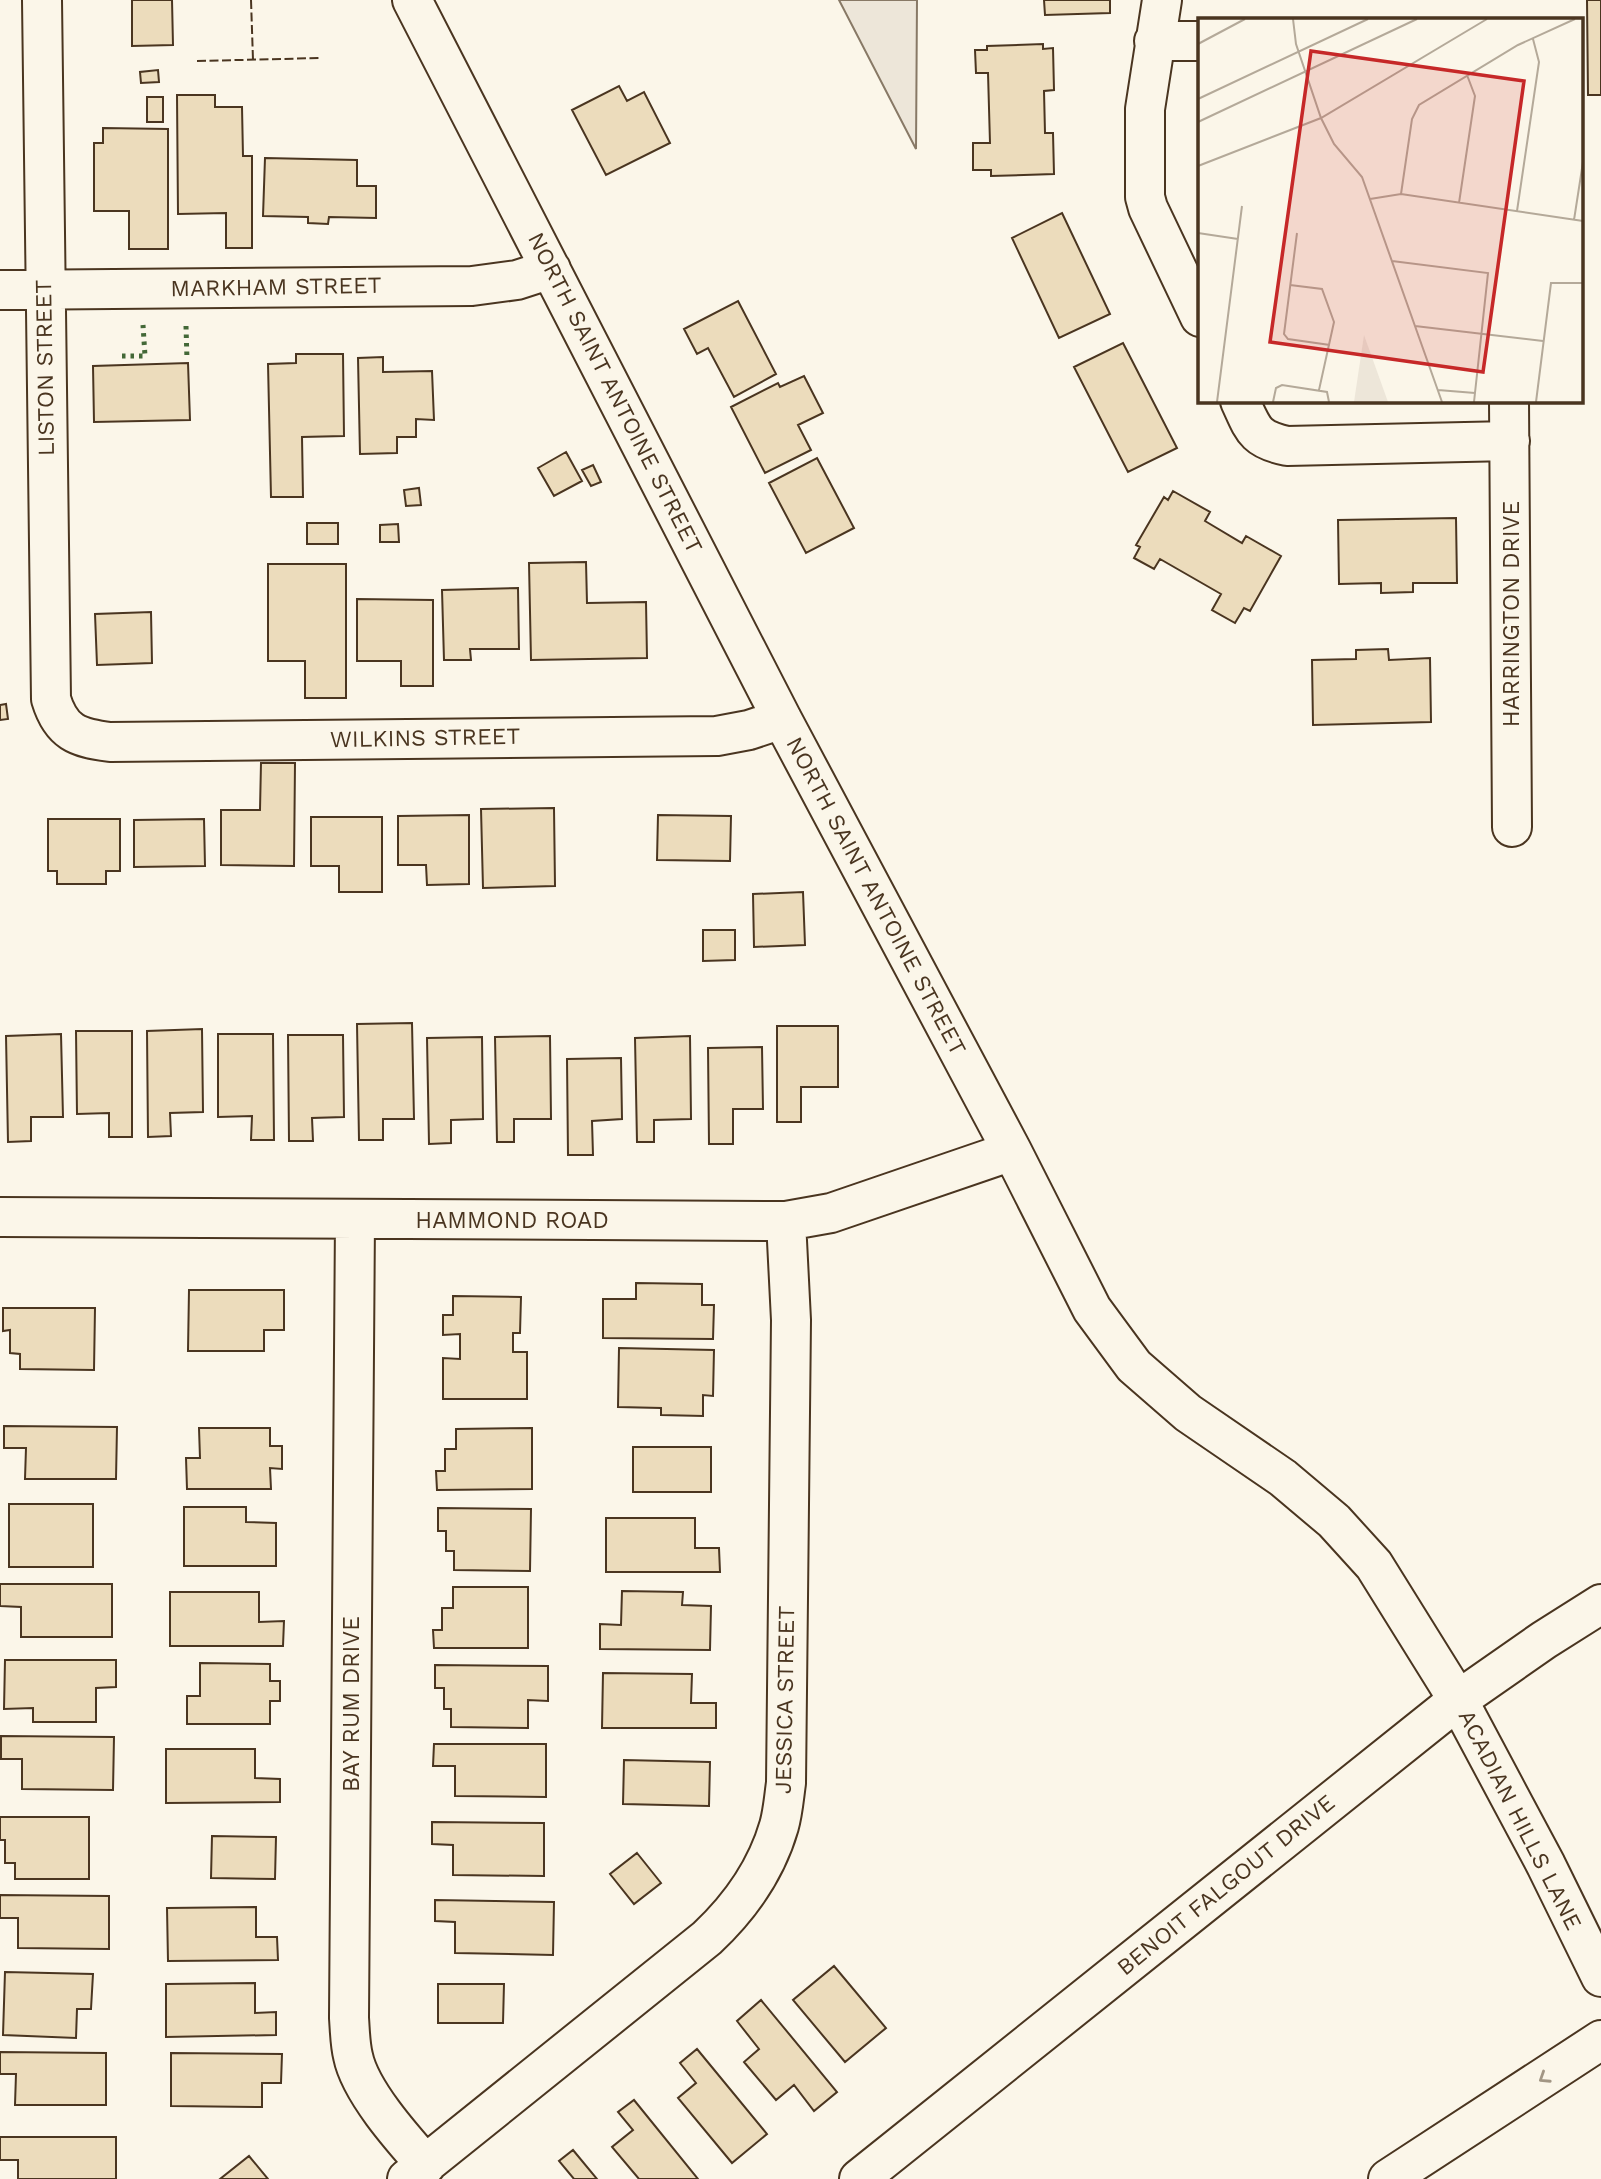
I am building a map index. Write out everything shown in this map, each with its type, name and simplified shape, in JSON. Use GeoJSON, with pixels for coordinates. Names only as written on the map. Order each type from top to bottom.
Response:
{"type":"FeatureCollection","features":[{"type":"Feature","properties":{"kind":"main road","name":"LISTON STREET"},"geometry":{"type":"LineString","coordinates":[[41,0],[51,699],[55,712],[68,730]]}},
{"type":"Feature","properties":{"kind":"main road","name":"NORTH SAINT ANTOINE STREET"},"geometry":{"type":"LineString","coordinates":[[412,0],[782,719],[1012,1151],[1092,1309],[1134,1366],[1188,1413],[1283,1478],[1334,1521],[1374,1565],[1458,1700]]}},
{"type":"Feature","properties":{"kind":"main road"},"geometry":{"type":"LineString","coordinates":[[1162,0],[1145,109],[1145,197],[1198,313]]}},
{"type":"Feature","properties":{"kind":"main road"},"geometry":{"type":"LineString","coordinates":[[1154,41],[1198,41]]}},
{"type":"Feature","properties":{"kind":"main road","name":"MARKHAM STREET"},"geometry":{"type":"LineString","coordinates":[[0,290],[472,285],[517,280],[551,269]]}},
{"type":"Feature","properties":{"kind":"main road"},"geometry":{"type":"LineString","coordinates":[[1240,402],[1254,430],[1269,442],[1287,446],[1510,441]]}},
{"type":"Feature","properties":{"kind":"main road","name":"HARRINGTON DRIVE"},"geometry":{"type":"LineString","coordinates":[[1509,402],[1511,827]]}},
{"type":"Feature","properties":{"kind":"main road","name":"WILKINS STREET"},"geometry":{"type":"LineString","coordinates":[[68,730],[86,739],[110,741],[717,736],[750,730],[782,719]]}},
{"type":"Feature","properties":{"kind":"main road","name":"HAMMOND ROAD"},"geometry":{"type":"LineString","coordinates":[[0,1217],[786,1221],[831,1213],[1012,1151]]}},
{"type":"Feature","properties":{"kind":"main road","name":"BAY RUM DRIVE"},"geometry":{"type":"LineString","coordinates":[[355,1219],[349,2018],[352,2056],[359,2076],[397,2133],[417,2172]]}},
{"type":"Feature","properties":{"kind":"main road","name":"JESSICA STREET"},"geometry":{"type":"LineString","coordinates":[[417,2172],[707,1938],[730,1917],[762,1872],[779,1826],[786,1783],[791,1320],[786,1221]]}},
{"type":"Feature","properties":{"kind":"main road","name":"BENOIT FALGOUT DRIVE"},"geometry":{"type":"LineString","coordinates":[[859,2179],[1458,1700],[1601,1604]]}},
{"type":"Feature","properties":{"kind":"main road","name":"ACADIAN HILLS LANE"},"geometry":{"type":"LineString","coordinates":[[1458,1700],[1546,1865],[1601,1978]]}},
{"type":"Feature","properties":{"kind":"main road"},"geometry":{"type":"LineString","coordinates":[[1388,2179],[1601,2040]]}},
{"type":"Feature","properties":{"kind":"shaded area"},"geometry":{"type":"Polygon","coordinates":[[[839,0],[917,0],[916,149],[839,0]]]}},
{"type":"Feature","properties":{"kind":"building"},"geometry":{"type":"Polygon","coordinates":[[[132,0],[172,0],[173,45],[132,46],[132,0]]]}},
{"type":"Feature","properties":{"kind":"building"},"geometry":{"type":"Polygon","coordinates":[[[1044,0],[1110,0],[1110,13],[1045,15],[1044,0]]]}},
{"type":"Feature","properties":{"kind":"building"},"geometry":{"type":"Polygon","coordinates":[[[1587,0],[1601,0],[1601,95],[1588,95],[1587,0]]]}},
{"type":"Feature","properties":{"kind":"building"},"geometry":{"type":"Polygon","coordinates":[[[1043,44],[1043,49],[1053,48],[1054,90],[1044,91],[1045,133],[1053,133],[1054,174],[991,176],[991,170],[973,170],[973,143],[990,143],[988,73],[976,73],[975,50],[987,50],[987,46],[1043,44]]]}},
{"type":"Feature","properties":{"kind":"building"},"geometry":{"type":"Polygon","coordinates":[[[158,70],[159,82],[141,83],[140,72],[158,70]]]}},
{"type":"Feature","properties":{"kind":"building"},"geometry":{"type":"Polygon","coordinates":[[[619,86],[627,101],[644,92],[670,143],[606,175],[572,110],[619,86]]]}},
{"type":"Feature","properties":{"kind":"building"},"geometry":{"type":"Polygon","coordinates":[[[177,95],[215,95],[215,107],[242,107],[243,156],[252,156],[252,248],[226,248],[226,213],[178,214],[177,95]]]}},
{"type":"Feature","properties":{"kind":"building"},"geometry":{"type":"Polygon","coordinates":[[[147,97],[163,97],[163,122],[147,122],[147,97]]]}},
{"type":"Feature","properties":{"kind":"building"},"geometry":{"type":"Polygon","coordinates":[[[103,128],[168,129],[168,249],[129,249],[129,211],[94,211],[94,143],[103,143],[103,128]]]}},
{"type":"Feature","properties":{"kind":"building"},"geometry":{"type":"Polygon","coordinates":[[[265,158],[357,160],[357,186],[376,186],[376,218],[329,217],[328,224],[308,223],[308,217],[263,216],[265,158]]]}},
{"type":"Feature","properties":{"kind":"building"},"geometry":{"type":"Polygon","coordinates":[[[1062,213],[1110,314],[1059,338],[1012,238],[1062,213]]]}},
{"type":"Feature","properties":{"kind":"building"},"geometry":{"type":"Polygon","coordinates":[[[738,301],[776,374],[734,397],[708,348],[697,354],[684,329],[738,301]]]}},
{"type":"Feature","properties":{"kind":"building"},"geometry":{"type":"Polygon","coordinates":[[[1123,343],[1177,448],[1128,472],[1074,367],[1123,343]]]}},
{"type":"Feature","properties":{"kind":"building"},"geometry":{"type":"Polygon","coordinates":[[[296,354],[343,354],[344,436],[302,437],[303,497],[271,497],[268,364],[296,363],[296,354]]]}},
{"type":"Feature","properties":{"kind":"building"},"geometry":{"type":"Polygon","coordinates":[[[383,357],[383,372],[432,371],[434,420],[416,419],[416,437],[397,437],[397,453],[360,454],[358,358],[383,357]]]}},
{"type":"Feature","properties":{"kind":"building"},"geometry":{"type":"Polygon","coordinates":[[[188,363],[190,420],[94,422],[93,366],[188,363]]]}},
{"type":"Feature","properties":{"kind":"building"},"geometry":{"type":"Polygon","coordinates":[[[804,376],[823,413],[798,425],[811,450],[765,473],[731,407],[778,383],[780,387],[804,376]]]}},
{"type":"Feature","properties":{"kind":"building"},"geometry":{"type":"Polygon","coordinates":[[[566,452],[582,481],[554,496],[538,468],[566,452]]]}},
{"type":"Feature","properties":{"kind":"building"},"geometry":{"type":"Polygon","coordinates":[[[817,458],[854,528],[806,553],[769,483],[817,458]]]}},
{"type":"Feature","properties":{"kind":"building"},"geometry":{"type":"Polygon","coordinates":[[[593,465],[601,482],[591,486],[582,470],[593,465]]]}},
{"type":"Feature","properties":{"kind":"building"},"geometry":{"type":"Polygon","coordinates":[[[419,488],[421,505],[406,506],[404,490],[419,488]]]}},
{"type":"Feature","properties":{"kind":"building"},"geometry":{"type":"Polygon","coordinates":[[[1173,491],[1210,512],[1205,521],[1242,543],[1246,536],[1281,556],[1250,611],[1244,608],[1235,623],[1212,610],[1221,594],[1160,559],[1154,569],[1134,558],[1140,547],[1136,545],[1164,497],[1168,500],[1173,491]]]}},
{"type":"Feature","properties":{"kind":"building"},"geometry":{"type":"Polygon","coordinates":[[[1456,518],[1457,583],[1413,583],[1413,592],[1381,593],[1381,583],[1339,584],[1338,520],[1456,518]]]}},
{"type":"Feature","properties":{"kind":"building"},"geometry":{"type":"Polygon","coordinates":[[[307,523],[338,523],[338,544],[307,544],[307,523]]]}},
{"type":"Feature","properties":{"kind":"building"},"geometry":{"type":"Polygon","coordinates":[[[398,524],[399,542],[380,542],[380,525],[398,524]]]}},
{"type":"Feature","properties":{"kind":"building"},"geometry":{"type":"Polygon","coordinates":[[[586,562],[587,603],[646,602],[647,658],[531,660],[529,563],[586,562]]]}},
{"type":"Feature","properties":{"kind":"building"},"geometry":{"type":"Polygon","coordinates":[[[268,564],[346,564],[346,698],[305,698],[305,661],[268,661],[268,564]]]}},
{"type":"Feature","properties":{"kind":"building"},"geometry":{"type":"Polygon","coordinates":[[[518,588],[519,649],[470,649],[471,660],[444,660],[442,590],[518,588]]]}},
{"type":"Feature","properties":{"kind":"building"},"geometry":{"type":"Polygon","coordinates":[[[357,599],[433,600],[433,686],[401,686],[401,661],[357,661],[357,599]]]}},
{"type":"Feature","properties":{"kind":"building"},"geometry":{"type":"Polygon","coordinates":[[[151,612],[152,663],[97,665],[95,614],[151,612]]]}},
{"type":"Feature","properties":{"kind":"building"},"geometry":{"type":"Polygon","coordinates":[[[1388,649],[1389,660],[1430,658],[1431,722],[1313,725],[1312,660],[1356,659],[1356,650],[1388,649]]]}},
{"type":"Feature","properties":{"kind":"building"},"geometry":{"type":"Polygon","coordinates":[[[6,704],[8,719],[0,720],[0,705],[6,704]]]}},
{"type":"Feature","properties":{"kind":"building"},"geometry":{"type":"Polygon","coordinates":[[[261,763],[295,763],[294,866],[221,865],[221,810],[260,810],[261,763]]]}},
{"type":"Feature","properties":{"kind":"building"},"geometry":{"type":"Polygon","coordinates":[[[554,808],[555,886],[483,888],[481,809],[554,808]]]}},
{"type":"Feature","properties":{"kind":"building"},"geometry":{"type":"Polygon","coordinates":[[[469,815],[469,884],[427,885],[426,865],[398,865],[398,816],[469,815]]]}},
{"type":"Feature","properties":{"kind":"building"},"geometry":{"type":"Polygon","coordinates":[[[658,815],[731,816],[730,861],[657,860],[658,815]]]}},
{"type":"Feature","properties":{"kind":"building"},"geometry":{"type":"Polygon","coordinates":[[[311,817],[382,817],[382,892],[339,892],[339,866],[311,866],[311,817]]]}},
{"type":"Feature","properties":{"kind":"building"},"geometry":{"type":"Polygon","coordinates":[[[48,819],[120,819],[120,871],[106,871],[106,884],[57,884],[57,871],[48,871],[48,819]]]}},
{"type":"Feature","properties":{"kind":"building"},"geometry":{"type":"Polygon","coordinates":[[[204,819],[205,866],[134,867],[134,820],[204,819]]]}},
{"type":"Feature","properties":{"kind":"building"},"geometry":{"type":"Polygon","coordinates":[[[803,892],[805,945],[754,947],[753,894],[803,892]]]}},
{"type":"Feature","properties":{"kind":"building"},"geometry":{"type":"Polygon","coordinates":[[[703,930],[735,930],[735,960],[703,961],[703,930]]]}},
{"type":"Feature","properties":{"kind":"building"},"geometry":{"type":"Polygon","coordinates":[[[412,1023],[414,1119],[383,1119],[383,1140],[359,1140],[357,1024],[412,1023]]]}},
{"type":"Feature","properties":{"kind":"building"},"geometry":{"type":"Polygon","coordinates":[[[777,1026],[838,1026],[838,1087],[801,1087],[801,1122],[777,1122],[777,1026]]]}},
{"type":"Feature","properties":{"kind":"building"},"geometry":{"type":"Polygon","coordinates":[[[202,1029],[203,1112],[170,1113],[171,1136],[148,1137],[147,1031],[202,1029]]]}},
{"type":"Feature","properties":{"kind":"building"},"geometry":{"type":"Polygon","coordinates":[[[76,1031],[132,1031],[132,1137],[109,1137],[109,1113],[77,1114],[76,1031]]]}},
{"type":"Feature","properties":{"kind":"building"},"geometry":{"type":"Polygon","coordinates":[[[61,1034],[63,1117],[31,1117],[31,1141],[8,1142],[6,1036],[61,1034]]]}},
{"type":"Feature","properties":{"kind":"building"},"geometry":{"type":"Polygon","coordinates":[[[218,1034],[273,1034],[274,1140],[251,1140],[252,1116],[218,1117],[218,1034]]]}},
{"type":"Feature","properties":{"kind":"building"},"geometry":{"type":"Polygon","coordinates":[[[288,1035],[343,1035],[344,1117],[312,1118],[313,1141],[289,1141],[288,1035]]]}},
{"type":"Feature","properties":{"kind":"building"},"geometry":{"type":"Polygon","coordinates":[[[550,1036],[551,1119],[514,1119],[514,1142],[497,1142],[495,1037],[550,1036]]]}},
{"type":"Feature","properties":{"kind":"building"},"geometry":{"type":"Polygon","coordinates":[[[690,1036],[691,1119],[654,1120],[654,1142],[637,1142],[635,1038],[690,1036]]]}},
{"type":"Feature","properties":{"kind":"building"},"geometry":{"type":"Polygon","coordinates":[[[482,1037],[483,1119],[451,1120],[451,1143],[429,1144],[427,1038],[482,1037]]]}},
{"type":"Feature","properties":{"kind":"building"},"geometry":{"type":"Polygon","coordinates":[[[762,1047],[763,1109],[733,1109],[733,1144],[709,1144],[708,1048],[762,1047]]]}},
{"type":"Feature","properties":{"kind":"building"},"geometry":{"type":"Polygon","coordinates":[[[621,1058],[622,1119],[592,1121],[593,1155],[568,1155],[567,1059],[621,1058]]]}},
{"type":"Feature","properties":{"kind":"building"},"geometry":{"type":"Polygon","coordinates":[[[636,1283],[702,1284],[702,1305],[714,1305],[713,1339],[603,1338],[603,1299],[636,1299],[636,1283]]]}},
{"type":"Feature","properties":{"kind":"building"},"geometry":{"type":"Polygon","coordinates":[[[189,1290],[284,1290],[284,1330],[264,1330],[264,1351],[188,1351],[189,1290]]]}},
{"type":"Feature","properties":{"kind":"building"},"geometry":{"type":"Polygon","coordinates":[[[453,1296],[521,1297],[520,1333],[513,1333],[513,1352],[527,1352],[527,1399],[443,1399],[443,1358],[460,1359],[460,1334],[443,1335],[443,1315],[453,1315],[453,1296]]]}},
{"type":"Feature","properties":{"kind":"building"},"geometry":{"type":"Polygon","coordinates":[[[3,1308],[95,1308],[94,1370],[20,1369],[20,1354],[10,1353],[10,1330],[3,1331],[3,1308]]]}},
{"type":"Feature","properties":{"kind":"building"},"geometry":{"type":"Polygon","coordinates":[[[619,1348],[714,1350],[713,1396],[703,1395],[703,1416],[661,1415],[661,1408],[618,1407],[619,1348]]]}},
{"type":"Feature","properties":{"kind":"building"},"geometry":{"type":"Polygon","coordinates":[[[4,1426],[117,1427],[116,1479],[25,1479],[26,1448],[4,1448],[4,1426]]]}},
{"type":"Feature","properties":{"kind":"building"},"geometry":{"type":"Polygon","coordinates":[[[199,1428],[270,1428],[270,1446],[282,1446],[282,1469],[270,1468],[271,1489],[187,1489],[186,1458],[200,1458],[199,1428]]]}},
{"type":"Feature","properties":{"kind":"building"},"geometry":{"type":"Polygon","coordinates":[[[532,1428],[532,1489],[437,1490],[436,1471],[445,1471],[445,1449],[456,1449],[456,1429],[532,1428]]]}},
{"type":"Feature","properties":{"kind":"building"},"geometry":{"type":"Polygon","coordinates":[[[633,1447],[711,1447],[711,1492],[633,1492],[633,1447]]]}},
{"type":"Feature","properties":{"kind":"building"},"geometry":{"type":"Polygon","coordinates":[[[9,1504],[93,1504],[93,1567],[9,1567],[9,1504]]]}},
{"type":"Feature","properties":{"kind":"building"},"geometry":{"type":"Polygon","coordinates":[[[184,1507],[246,1507],[246,1522],[276,1523],[276,1566],[184,1566],[184,1507]]]}},
{"type":"Feature","properties":{"kind":"building"},"geometry":{"type":"Polygon","coordinates":[[[438,1508],[531,1509],[530,1571],[454,1570],[454,1551],[446,1551],[446,1531],[438,1531],[438,1508]]]}},
{"type":"Feature","properties":{"kind":"building"},"geometry":{"type":"Polygon","coordinates":[[[606,1518],[695,1518],[695,1548],[719,1548],[720,1572],[606,1572],[606,1518]]]}},
{"type":"Feature","properties":{"kind":"building"},"geometry":{"type":"Polygon","coordinates":[[[0,1584],[112,1584],[112,1637],[21,1637],[21,1607],[0,1606],[0,1584]]]}},
{"type":"Feature","properties":{"kind":"building"},"geometry":{"type":"Polygon","coordinates":[[[453,1587],[528,1587],[528,1648],[434,1648],[433,1630],[442,1630],[442,1608],[453,1608],[453,1587]]]}},
{"type":"Feature","properties":{"kind":"building"},"geometry":{"type":"Polygon","coordinates":[[[622,1591],[683,1592],[682,1605],[711,1606],[710,1650],[600,1649],[600,1624],[621,1625],[622,1591]]]}},
{"type":"Feature","properties":{"kind":"building"},"geometry":{"type":"Polygon","coordinates":[[[170,1592],[259,1592],[259,1622],[284,1621],[283,1646],[170,1646],[170,1592]]]}},
{"type":"Feature","properties":{"kind":"building"},"geometry":{"type":"Polygon","coordinates":[[[5,1660],[116,1660],[116,1687],[96,1688],[96,1722],[33,1722],[33,1708],[4,1709],[5,1660]]]}},
{"type":"Feature","properties":{"kind":"building"},"geometry":{"type":"Polygon","coordinates":[[[200,1663],[270,1664],[270,1681],[280,1681],[280,1701],[270,1701],[270,1724],[187,1724],[187,1696],[200,1696],[200,1663]]]}},
{"type":"Feature","properties":{"kind":"building"},"geometry":{"type":"Polygon","coordinates":[[[435,1665],[548,1666],[548,1701],[528,1700],[528,1728],[451,1727],[451,1709],[444,1709],[444,1688],[435,1688],[435,1665]]]}},
{"type":"Feature","properties":{"kind":"building"},"geometry":{"type":"Polygon","coordinates":[[[603,1673],[692,1674],[691,1703],[716,1703],[716,1728],[602,1728],[603,1673]]]}},
{"type":"Feature","properties":{"kind":"building"},"geometry":{"type":"Polygon","coordinates":[[[1,1736],[114,1737],[113,1790],[22,1789],[22,1759],[1,1759],[1,1736]]]}},
{"type":"Feature","properties":{"kind":"building"},"geometry":{"type":"Polygon","coordinates":[[[434,1744],[546,1744],[546,1797],[455,1796],[455,1766],[433,1766],[434,1744]]]}},
{"type":"Feature","properties":{"kind":"building"},"geometry":{"type":"Polygon","coordinates":[[[166,1749],[255,1749],[255,1778],[280,1779],[280,1802],[166,1803],[166,1749]]]}},
{"type":"Feature","properties":{"kind":"building"},"geometry":{"type":"Polygon","coordinates":[[[624,1760],[710,1762],[709,1806],[623,1804],[624,1760]]]}},
{"type":"Feature","properties":{"kind":"building"},"geometry":{"type":"Polygon","coordinates":[[[0,1817],[89,1817],[89,1879],[15,1879],[15,1863],[5,1863],[5,1840],[0,1840],[0,1817]]]}},
{"type":"Feature","properties":{"kind":"building"},"geometry":{"type":"Polygon","coordinates":[[[432,1822],[544,1823],[544,1876],[453,1875],[453,1845],[432,1844],[432,1822]]]}},
{"type":"Feature","properties":{"kind":"building"},"geometry":{"type":"Polygon","coordinates":[[[212,1836],[276,1837],[275,1879],[211,1878],[212,1836]]]}},
{"type":"Feature","properties":{"kind":"building"},"geometry":{"type":"Polygon","coordinates":[[[637,1853],[661,1883],[634,1904],[610,1874],[637,1853]]]}},
{"type":"Feature","properties":{"kind":"building"},"geometry":{"type":"Polygon","coordinates":[[[0,1895],[109,1896],[109,1949],[18,1948],[18,1918],[0,1918],[0,1895]]]}},
{"type":"Feature","properties":{"kind":"building"},"geometry":{"type":"Polygon","coordinates":[[[435,1900],[554,1902],[553,1955],[455,1953],[455,1922],[435,1921],[435,1900]]]}},
{"type":"Feature","properties":{"kind":"building"},"geometry":{"type":"Polygon","coordinates":[[[256,1907],[256,1937],[277,1937],[278,1960],[168,1961],[167,1908],[256,1907]]]}},
{"type":"Feature","properties":{"kind":"building"},"geometry":{"type":"Polygon","coordinates":[[[834,1966],[886,2028],[845,2062],[793,2000],[834,1966]]]}},
{"type":"Feature","properties":{"kind":"building"},"geometry":{"type":"Polygon","coordinates":[[[5,1972],[93,1974],[91,2009],[77,2009],[76,2038],[3,2035],[5,1972]]]}},
{"type":"Feature","properties":{"kind":"building"},"geometry":{"type":"Polygon","coordinates":[[[255,1983],[255,2013],[276,2012],[276,2035],[166,2037],[166,1984],[255,1983]]]}},
{"type":"Feature","properties":{"kind":"building"},"geometry":{"type":"Polygon","coordinates":[[[438,1984],[504,1984],[503,2023],[438,2023],[438,1984]]]}},
{"type":"Feature","properties":{"kind":"building"},"geometry":{"type":"Polygon","coordinates":[[[761,2000],[837,2092],[814,2111],[794,2085],[776,2100],[744,2062],[759,2049],[737,2021],[761,2000]]]}},
{"type":"Feature","properties":{"kind":"building"},"geometry":{"type":"Polygon","coordinates":[[[697,2049],[767,2134],[732,2163],[678,2098],[696,2083],[680,2063],[697,2049]]]}},
{"type":"Feature","properties":{"kind":"building"},"geometry":{"type":"Polygon","coordinates":[[[0,2052],[106,2053],[106,2105],[15,2105],[16,2074],[0,2074],[0,2052]]]}},
{"type":"Feature","properties":{"kind":"building"},"geometry":{"type":"Polygon","coordinates":[[[171,2053],[282,2054],[281,2083],[262,2083],[262,2107],[171,2106],[171,2053]]]}},
{"type":"Feature","properties":{"kind":"building"},"geometry":{"type":"Polygon","coordinates":[[[634,2100],[698,2179],[639,2179],[612,2147],[633,2130],[618,2112],[634,2100]]]}},
{"type":"Feature","properties":{"kind":"building"},"geometry":{"type":"Polygon","coordinates":[[[0,2137],[116,2137],[116,2179],[18,2179],[18,2160],[0,2160],[0,2137]]]}},
{"type":"Feature","properties":{"kind":"building"},"geometry":{"type":"Polygon","coordinates":[[[573,2150],[597,2179],[574,2179],[559,2161],[573,2150]]]}},
{"type":"Feature","properties":{"kind":"building"},"geometry":{"type":"Polygon","coordinates":[[[249,2156],[268,2179],[220,2179],[249,2156]]]}},
{"type":"Feature","properties":{"kind":"hedge"},"geometry":{"type":"LineString","coordinates":[[122,356],[145,356],[143,325]]}},
{"type":"Feature","properties":{"kind":"hedge"},"geometry":{"type":"LineString","coordinates":[[186,326],[187,360]]}},
{"type":"Feature","properties":{"kind":"fence"},"geometry":{"type":"LineString","coordinates":[[251,0],[253,60]]}},
{"type":"Feature","properties":{"kind":"fence"},"geometry":{"type":"LineString","coordinates":[[197,61],[321,58]]}}]}
